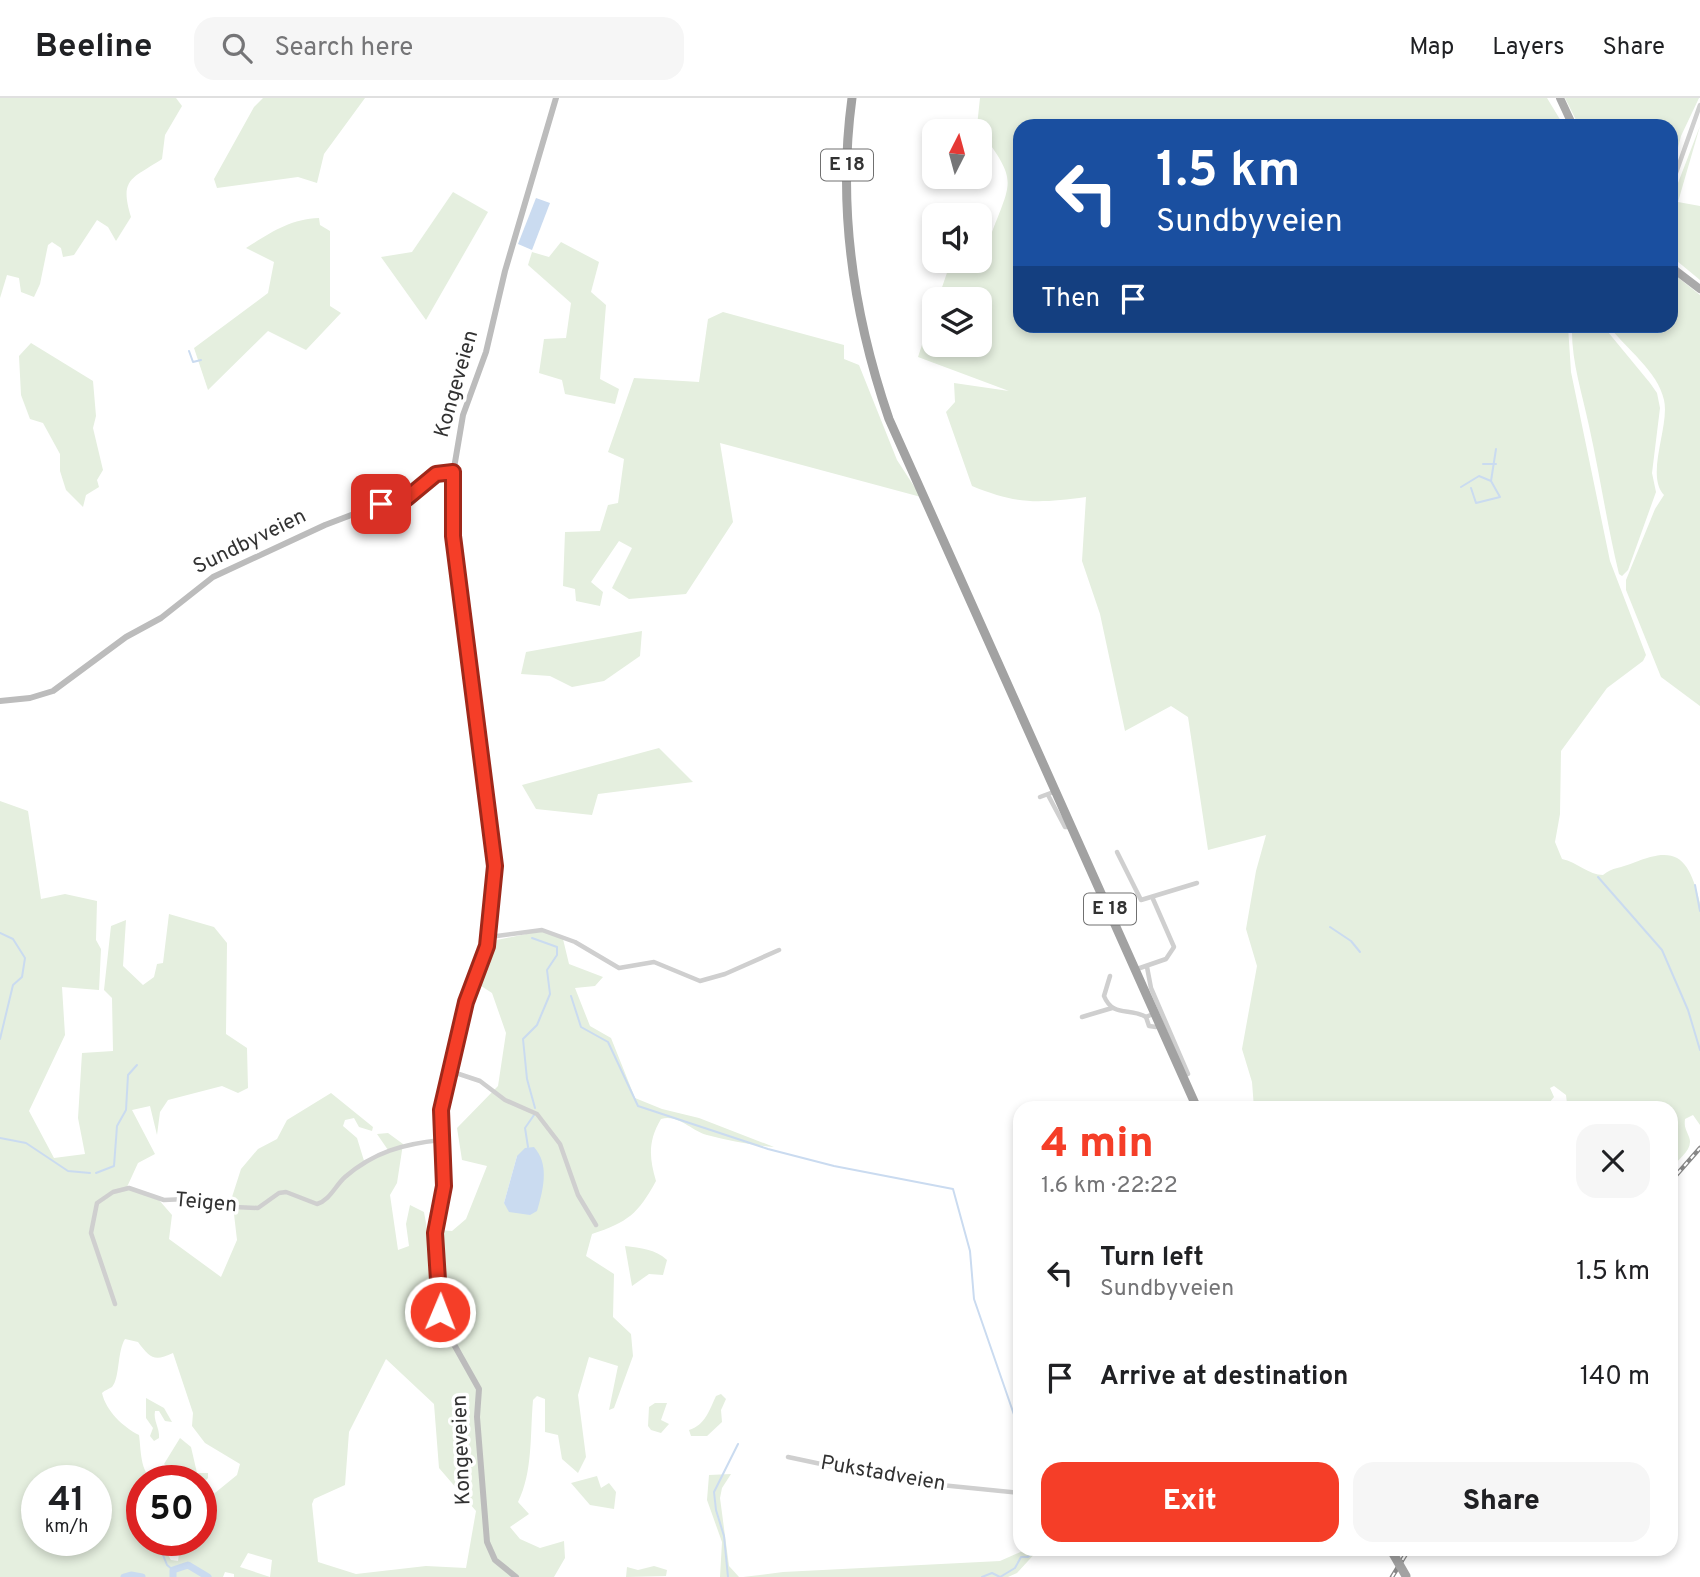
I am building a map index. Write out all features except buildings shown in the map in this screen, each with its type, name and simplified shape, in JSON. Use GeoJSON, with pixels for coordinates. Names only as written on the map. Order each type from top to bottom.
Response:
{"type":"FeatureCollection","features":[{"type":"Feature","properties":{"kind":"highway","name":"E 18"},"geometry":{"type":"LineString","coordinates":[[852,98],[846,170],[848,233],[855,292],[871,366],[907,462],[1052,793],[1073,827],[1194,1101]]}},
{"type":"Feature","properties":{"kind":"highway"},"geometry":{"type":"LineString","coordinates":[[1395,1556],[1407,1576]]}},
{"type":"Feature","properties":{"kind":"main road","name":"Kongeveien"},"geometry":{"type":"LineString","coordinates":[[516,1577],[495,1560],[486,1542],[477,1417],[479,1389],[471,1371],[445,1333],[440,1318],[435,1233],[444,1186],[441,1110],[466,1002],[489,937],[494,850],[453,536],[453,472],[465,409],[486,352],[511,249],[556,98]]}},
{"type":"Feature","properties":{"kind":"main road"},"geometry":{"type":"LineString","coordinates":[[1560,98],[1570,119]]}},
{"type":"Feature","properties":{"kind":"main road"},"geometry":{"type":"LineString","coordinates":[[1678,271],[1700,289]]}},
{"type":"Feature","properties":{"kind":"main road","name":"Sundbyveien"},"geometry":{"type":"LineString","coordinates":[[0,701],[30,698],[53,691],[126,637],[161,618],[213,577],[325,525],[375,506],[407,498],[436,474],[453,472]]}},
{"type":"Feature","properties":{"kind":"street"},"geometry":{"type":"LineString","coordinates":[[1678,167],[1700,105]]}},
{"type":"Feature","properties":{"kind":"street"},"geometry":{"type":"LineString","coordinates":[[1040,797],[1052,793]]}},
{"type":"Feature","properties":{"kind":"street"},"geometry":{"type":"LineString","coordinates":[[1117,852],[1139,899],[1153,899],[1197,883]]}},
{"type":"Feature","properties":{"kind":"street"},"geometry":{"type":"LineString","coordinates":[[1137,970],[1166,959],[1174,947],[1153,899]]}},
{"type":"Feature","properties":{"kind":"street"},"geometry":{"type":"LineString","coordinates":[[489,937],[542,930],[575,943],[619,968],[654,962],[700,981],[725,974],[779,950]]}},
{"type":"Feature","properties":{"kind":"street"},"geometry":{"type":"LineString","coordinates":[[1147,967],[1151,988],[1188,1074]]}},
{"type":"Feature","properties":{"kind":"street"},"geometry":{"type":"LineString","coordinates":[[1110,976],[1104,996],[1112,1008],[1120,1013],[1135,1011],[1146,1017],[1149,1026],[1156,1027]]}},
{"type":"Feature","properties":{"kind":"street"},"geometry":{"type":"LineString","coordinates":[[1082,1017],[1112,1008]]}},
{"type":"Feature","properties":{"kind":"street"},"geometry":{"type":"LineString","coordinates":[[1146,1017],[1156,1012]]}},
{"type":"Feature","properties":{"kind":"street"},"geometry":{"type":"LineString","coordinates":[[450,1071],[480,1081],[505,1100],[528,1107],[539,1116],[559,1144],[578,1195],[596,1226]]}},
{"type":"Feature","properties":{"kind":"street","name":"Teigen"},"geometry":{"type":"LineString","coordinates":[[115,1304],[90,1230],[96,1206],[106,1196],[129,1188],[164,1200],[183,1198],[213,1206],[258,1208],[279,1193],[286,1192],[309,1202],[320,1203],[347,1176],[377,1155],[402,1146],[441,1140]]}},
{"type":"Feature","properties":{"kind":"street","name":"Pukstadveien"},"geometry":{"type":"LineString","coordinates":[[788,1457],[901,1481],[1013,1492]]}},
{"type":"Feature","properties":{"kind":"green space"},"geometry":{"type":"Polygon","coordinates":[[[0,98],[176,98],[182,106],[165,135],[162,159],[136,176],[128,187],[131,217],[116,241],[108,227],[97,220],[74,255],[63,257],[61,248],[52,242],[48,245],[40,284],[34,297],[21,292],[19,278],[7,275],[0,298],[0,98]]]}},
{"type":"Feature","properties":{"kind":"green space"},"geometry":{"type":"Polygon","coordinates":[[[263,98],[365,98],[324,154],[317,183],[298,177],[217,188],[214,179],[254,107],[263,98]]]}},
{"type":"Feature","properties":{"kind":"green space"},"geometry":{"type":"Polygon","coordinates":[[[980,98],[1547,98],[1560,119],[1013,119],[1013,333],[1568,333],[1571,372],[1610,561],[1646,655],[1643,661],[1607,688],[1561,751],[1560,814],[1555,842],[1562,859],[1603,875],[1648,857],[1671,856],[1686,866],[1696,888],[1700,903],[1700,1125],[1693,1115],[1685,1119],[1690,1141],[1685,1154],[1678,1161],[1678,1101],[1567,1101],[1566,1095],[1554,1086],[1550,1088],[1554,1097],[1551,1101],[1253,1101],[1252,1082],[1242,1049],[1257,966],[1246,929],[1256,871],[1266,835],[1208,850],[1188,717],[1171,706],[1125,731],[1100,614],[1082,561],[1086,497],[1029,501],[1003,497],[972,486],[946,412],[955,402],[954,383],[1009,391],[918,357],[922,345],[922,357],[992,357],[992,287],[942,287],[947,273],[992,273],[992,232],[1008,182],[1000,160],[992,148],[992,119],[978,119],[980,98]]]}},
{"type":"Feature","properties":{"kind":"green space"},"geometry":{"type":"Polygon","coordinates":[[[1565,98],[1699,98],[1678,147],[1678,119],[1576,119],[1565,98]]]}},
{"type":"Feature","properties":{"kind":"green space"},"geometry":{"type":"Polygon","coordinates":[[[1700,126],[1678,202],[1678,183],[1700,126]]]}},
{"type":"Feature","properties":{"kind":"green space"},"geometry":{"type":"Polygon","coordinates":[[[453,192],[488,212],[426,320],[381,257],[412,252],[453,192]]]}},
{"type":"Feature","properties":{"kind":"green space"},"geometry":{"type":"Polygon","coordinates":[[[1678,202],[1700,206],[1700,280],[1678,262],[1678,202]]]}},
{"type":"Feature","properties":{"kind":"green space"},"geometry":{"type":"Polygon","coordinates":[[[319,218],[320,225],[330,231],[330,306],[341,313],[306,350],[268,331],[208,390],[194,348],[268,293],[274,262],[246,248],[289,224],[319,218]]]}},
{"type":"Feature","properties":{"kind":"green space"},"geometry":{"type":"Polygon","coordinates":[[[561,242],[599,262],[591,292],[606,305],[600,379],[619,389],[615,404],[565,394],[562,380],[539,373],[544,339],[566,338],[571,303],[528,265],[532,252],[549,257],[561,242]]]}},
{"type":"Feature","properties":{"kind":"green space"},"geometry":{"type":"Polygon","coordinates":[[[1678,278],[1700,295],[1700,706],[1661,677],[1626,590],[1626,580],[1655,509],[1664,495],[1659,486],[1657,463],[1665,411],[1661,389],[1655,379],[1616,334],[1678,333],[1678,278]]]}},
{"type":"Feature","properties":{"kind":"green space"},"geometry":{"type":"Polygon","coordinates":[[[723,312],[844,345],[844,359],[859,365],[897,460],[921,497],[720,443],[733,522],[686,594],[629,599],[612,588],[632,548],[619,541],[591,582],[603,592],[600,606],[576,601],[575,589],[563,586],[565,532],[600,531],[608,505],[618,503],[624,459],[608,452],[634,378],[699,382],[708,319],[723,312]]]}},
{"type":"Feature","properties":{"kind":"green space"},"geometry":{"type":"Polygon","coordinates":[[[1572,333],[1609,333],[1657,393],[1660,408],[1652,473],[1656,492],[1628,570],[1622,576],[1619,574],[1615,556],[1573,352],[1572,333]]]}},
{"type":"Feature","properties":{"kind":"green space"},"geometry":{"type":"Polygon","coordinates":[[[31,343],[93,381],[96,416],[93,428],[103,470],[97,480],[99,487],[86,495],[83,507],[66,490],[60,471],[60,454],[43,423],[30,419],[21,395],[19,356],[31,343]]]}},
{"type":"Feature","properties":{"kind":"green space"},"geometry":{"type":"Polygon","coordinates":[[[642,631],[640,656],[604,681],[572,687],[550,676],[521,674],[526,652],[642,631]]]}},
{"type":"Feature","properties":{"kind":"green space"},"geometry":{"type":"Polygon","coordinates":[[[659,748],[693,782],[598,794],[592,815],[536,809],[522,785],[659,748]]]}},
{"type":"Feature","properties":{"kind":"green space"},"geometry":{"type":"Polygon","coordinates":[[[0,801],[28,811],[41,899],[65,894],[97,901],[96,940],[101,949],[99,990],[62,987],[65,1035],[29,1111],[54,1158],[85,1154],[78,1118],[82,1053],[113,1051],[112,998],[104,990],[111,926],[126,920],[123,966],[143,985],[154,977],[157,964],[163,963],[169,914],[214,927],[227,943],[226,1034],[247,1048],[248,1088],[238,1093],[222,1086],[168,1100],[160,1112],[157,1135],[150,1106],[132,1110],[155,1154],[138,1163],[127,1187],[159,1200],[172,1215],[169,1239],[221,1277],[237,1240],[232,1197],[241,1169],[258,1149],[277,1139],[287,1120],[331,1093],[373,1127],[372,1131],[359,1127],[354,1118],[345,1120],[343,1126],[357,1138],[365,1164],[388,1150],[377,1134],[388,1133],[403,1144],[397,1183],[390,1195],[398,1250],[409,1246],[406,1224],[410,1205],[424,1212],[427,1229],[452,1231],[466,1219],[487,1166],[462,1160],[457,1128],[498,1086],[506,1033],[492,993],[475,982],[497,940],[541,931],[563,939],[569,964],[603,977],[595,986],[575,988],[590,1026],[611,1038],[635,1098],[662,1109],[699,1118],[774,1147],[715,1137],[674,1119],[661,1119],[652,1142],[651,1157],[656,1181],[650,1192],[623,1221],[592,1234],[586,1256],[614,1274],[613,1317],[631,1334],[633,1356],[614,1408],[609,1410],[618,1366],[589,1357],[578,1395],[586,1457],[578,1473],[562,1459],[558,1435],[545,1432],[545,1399],[537,1396],[533,1400],[529,1466],[518,1502],[529,1514],[510,1527],[520,1539],[540,1548],[564,1541],[565,1558],[554,1577],[270,1577],[234,1577],[234,1574],[225,1572],[223,1577],[0,1577],[0,801]],[[517,1156],[504,1203],[530,1215],[517,1156]],[[125,1339],[115,1383],[102,1393],[116,1418],[139,1435],[143,1465],[126,1465],[126,1556],[169,1556],[171,1560],[178,1561],[179,1556],[217,1556],[217,1491],[237,1475],[240,1464],[205,1443],[192,1426],[193,1413],[173,1353],[153,1357],[138,1342],[125,1339]],[[386,1359],[349,1432],[345,1485],[314,1499],[312,1504],[318,1562],[356,1574],[426,1566],[466,1568],[476,1511],[439,1468],[434,1404],[386,1359]],[[248,1553],[240,1567],[270,1577],[272,1560],[248,1553]]]}},
{"type":"Feature","properties":{"kind":"green space"},"geometry":{"type":"Polygon","coordinates":[[[625,1246],[648,1250],[662,1256],[667,1260],[663,1275],[649,1274],[632,1286],[625,1246]]]}},
{"type":"Feature","properties":{"kind":"green space"},"geometry":{"type":"Polygon","coordinates":[[[721,1394],[726,1399],[721,1410],[722,1422],[707,1436],[691,1436],[689,1430],[703,1421],[716,1396],[721,1394]]]}},
{"type":"Feature","properties":{"kind":"green space"},"geometry":{"type":"Polygon","coordinates":[[[146,1398],[164,1408],[172,1422],[165,1421],[159,1411],[155,1411],[159,1438],[154,1441],[150,1436],[153,1428],[146,1418],[146,1398]]]}},
{"type":"Feature","properties":{"kind":"green space"},"geometry":{"type":"Polygon","coordinates":[[[655,1403],[667,1403],[661,1420],[669,1424],[661,1433],[648,1426],[649,1407],[655,1403]]]}},
{"type":"Feature","properties":{"kind":"green space"},"geometry":{"type":"Polygon","coordinates":[[[180,1438],[191,1447],[195,1465],[164,1464],[180,1438]]]}},
{"type":"Feature","properties":{"kind":"green space"},"geometry":{"type":"Polygon","coordinates":[[[731,1474],[722,1488],[720,1498],[729,1566],[739,1577],[720,1577],[722,1542],[707,1500],[709,1475],[731,1474]]]}},
{"type":"Feature","properties":{"kind":"green space"},"geometry":{"type":"Polygon","coordinates":[[[597,1476],[601,1488],[609,1483],[616,1492],[614,1509],[590,1505],[571,1483],[597,1476]]]}},
{"type":"Feature","properties":{"kind":"green space"},"geometry":{"type":"Polygon","coordinates":[[[1013,1555],[1033,1556],[1017,1573],[1008,1577],[743,1577],[783,1572],[1000,1561],[1013,1555]]]}},
{"type":"Feature","properties":{"kind":"green space"},"geometry":{"type":"Polygon","coordinates":[[[654,1566],[667,1570],[666,1576],[626,1577],[627,1567],[638,1570],[654,1566]]]}},
{"type":"Feature","properties":{"kind":"water"},"geometry":{"type":"Polygon","coordinates":[[[536,198],[550,203],[532,250],[518,244],[536,198]]]}},
{"type":"Feature","properties":{"kind":"water"},"geometry":{"type":"Polygon","coordinates":[[[534,1147],[544,1170],[537,1211],[530,1215],[509,1212],[504,1203],[517,1156],[525,1148],[534,1147]]]}},
{"type":"Feature","properties":{"kind":"waterway"},"geometry":{"type":"LineString","coordinates":[[189,351],[193,362],[201,360]]}},
{"type":"Feature","properties":{"kind":"waterway"},"geometry":{"type":"LineString","coordinates":[[1471,488],[1476,503],[1500,497],[1491,481],[1496,449]]}},
{"type":"Feature","properties":{"kind":"waterway"},"geometry":{"type":"LineString","coordinates":[[1483,464],[1496,464]]}},
{"type":"Feature","properties":{"kind":"waterway"},"geometry":{"type":"LineString","coordinates":[[1461,487],[1479,476],[1491,481]]}},
{"type":"Feature","properties":{"kind":"waterway"},"geometry":{"type":"LineString","coordinates":[[1598,877],[1662,950],[1688,1010],[1700,1050]]}},
{"type":"Feature","properties":{"kind":"waterway"},"geometry":{"type":"LineString","coordinates":[[1695,885],[1700,911]]}},
{"type":"Feature","properties":{"kind":"waterway"},"geometry":{"type":"LineString","coordinates":[[1330,927],[1351,941],[1360,952]]}},
{"type":"Feature","properties":{"kind":"waterway"},"geometry":{"type":"LineString","coordinates":[[0,933],[13,939],[25,958],[22,977],[13,985],[0,1039]]}},
{"type":"Feature","properties":{"kind":"waterway"},"geometry":{"type":"LineString","coordinates":[[532,938],[557,947],[557,955],[547,970],[550,994],[537,1025],[523,1039],[527,1079],[535,1108]]}},
{"type":"Feature","properties":{"kind":"waterway"},"geometry":{"type":"LineString","coordinates":[[571,996],[581,1027],[608,1042],[638,1106],[768,1149],[834,1166],[953,1189],[970,1251],[974,1299],[1013,1412]]}},
{"type":"Feature","properties":{"kind":"waterway"},"geometry":{"type":"LineString","coordinates":[[96,1173],[114,1166],[117,1126],[126,1110],[128,1075],[137,1065]]}},
{"type":"Feature","properties":{"kind":"waterway"},"geometry":{"type":"LineString","coordinates":[[528,1147],[525,1128],[534,1115]]}},
{"type":"Feature","properties":{"kind":"waterway"},"geometry":{"type":"LineString","coordinates":[[0,1138],[26,1143],[68,1171],[90,1173]]}},
{"type":"Feature","properties":{"kind":"waterway"},"geometry":{"type":"LineString","coordinates":[[728,1577],[724,1536],[714,1492],[738,1444]]}},
{"type":"Feature","properties":{"kind":"waterway"},"geometry":{"type":"LineString","coordinates":[[163,1556],[167,1565],[173,1570]]}},
{"type":"Feature","properties":{"kind":"waterway"},"geometry":{"type":"LineString","coordinates":[[982,1577],[992,1573],[1000,1577],[1015,1568],[1021,1557],[1029,1556]]}},
{"type":"Feature","properties":{"kind":"waterway"},"geometry":{"type":"LineString","coordinates":[[173,1577],[173,1570],[188,1565],[208,1577]]}},
{"type":"Feature","properties":{"kind":"waterway"},"geometry":{"type":"LineString","coordinates":[[124,1577],[142,1577]]}},
{"type":"Feature","properties":{"kind":"railway"},"geometry":{"type":"LineString","coordinates":[[1678,1173],[1700,1148]]}},
{"type":"Feature","properties":{"kind":"railway"},"geometry":{"type":"LineString","coordinates":[[1392,1577],[1405,1556]]}},
{"type":"Feature","properties":{"kind":"route"},"geometry":{"type":"LineString","coordinates":[[381,504],[407,498],[442,471],[453,472],[453,536],[494,850],[495,866],[487,946],[466,1002],[441,1110],[444,1186],[435,1223],[440,1312]]}}]}
